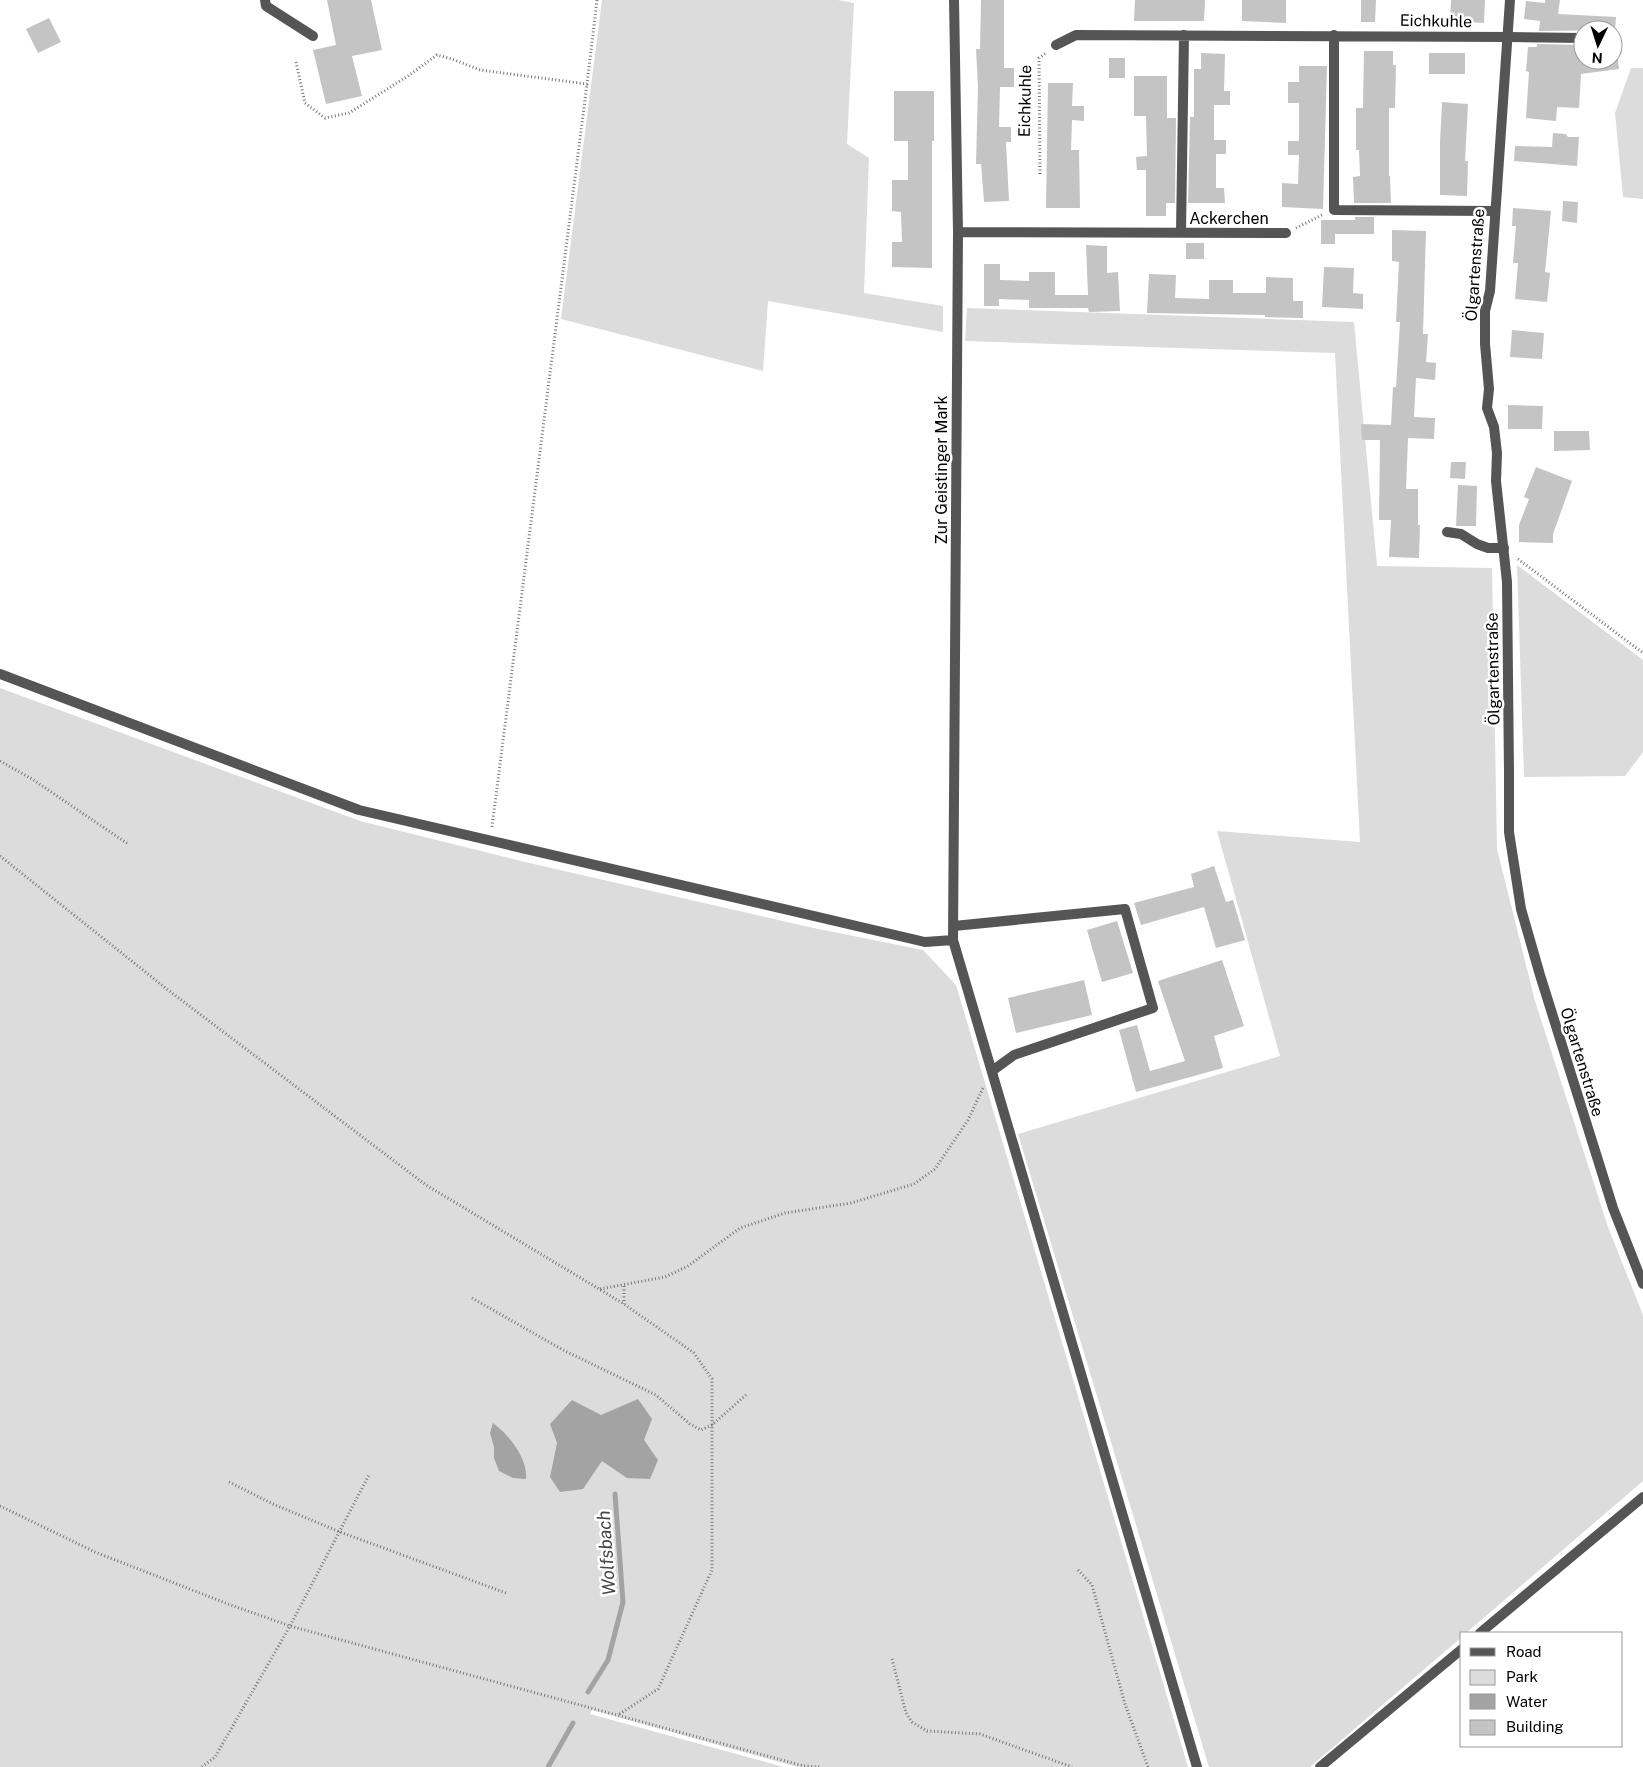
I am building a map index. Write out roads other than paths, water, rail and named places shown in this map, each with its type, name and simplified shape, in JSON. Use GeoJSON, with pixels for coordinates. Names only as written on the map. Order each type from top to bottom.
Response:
{"type":"FeatureCollection","features":[{"type":"Feature","properties":{"kind":"street"},"geometry":{"type":"LineString","coordinates":[[265,0],[266,6],[313,36]]}},
{"type":"Feature","properties":{"kind":"street","name":"Zur Geistinger Mark"},"geometry":{"type":"LineString","coordinates":[[954,0],[958,232],[954,940],[1198,1767]]}},
{"type":"Feature","properties":{"kind":"street","name":"Ölgartenstraße"},"geometry":{"type":"LineString","coordinates":[[1510,0],[1490,291],[1485,311],[1485,344],[1489,388],[1487,408],[1494,427],[1496,481],[1504,548],[1507,620],[1509,832],[1520,909],[1613,1208],[1643,1284]]}},
{"type":"Feature","properties":{"kind":"street","name":"Eichkuhle"},"geometry":{"type":"LineString","coordinates":[[1056,46],[1076,35],[1508,37]]}},
{"type":"Feature","properties":{"kind":"street"},"geometry":{"type":"LineString","coordinates":[[1181,232],[1184,35]]}},
{"type":"Feature","properties":{"kind":"street"},"geometry":{"type":"LineString","coordinates":[[1334,35],[1334,210],[1494,211]]}},
{"type":"Feature","properties":{"kind":"street"},"geometry":{"type":"LineString","coordinates":[[1508,37],[1573,38]]}},
{"type":"Feature","properties":{"kind":"street","name":"Ackerchen"},"geometry":{"type":"LineString","coordinates":[[958,232],[1286,233]]}},
{"type":"Feature","properties":{"kind":"street"},"geometry":{"type":"LineString","coordinates":[[1447,532],[1461,534],[1477,544],[1488,548],[1504,548]]}},
{"type":"Feature","properties":{"kind":"street"},"geometry":{"type":"LineString","coordinates":[[0,674],[359,810],[925,942],[954,940]]}},
{"type":"Feature","properties":{"kind":"street"},"geometry":{"type":"LineString","coordinates":[[954,926],[1125,909],[1153,1008],[1014,1055],[992,1071]]}},
{"type":"Feature","properties":{"kind":"street"},"geometry":{"type":"LineString","coordinates":[[1481,1632],[1643,1497]]}},
{"type":"Feature","properties":{"kind":"street"},"geometry":{"type":"LineString","coordinates":[[1320,1767],[1460,1651]]}},
{"type":"Feature","properties":{"kind":"water"},"geometry":{"type":"Polygon","coordinates":[[[638,1399],[652,1419],[644,1440],[658,1460],[650,1479],[627,1478],[602,1461],[583,1489],[560,1492],[550,1477],[557,1443],[550,1424],[572,1400],[601,1415],[638,1399]]]}},
{"type":"Feature","properties":{"kind":"water"},"geometry":{"type":"Polygon","coordinates":[[[493,1423],[511,1440],[521,1455],[526,1471],[526,1479],[513,1478],[499,1471],[494,1458],[494,1447],[490,1433],[493,1423]]]}},
{"type":"Feature","properties":{"kind":"waterway","name":"Wolfsbach"},"geometry":{"type":"LineString","coordinates":[[588,1692],[608,1660],[623,1602],[615,1494]]}},
{"type":"Feature","properties":{"kind":"waterway","name":"Wolfsbach"},"geometry":{"type":"LineString","coordinates":[[548,1767],[573,1723]]}}]}
